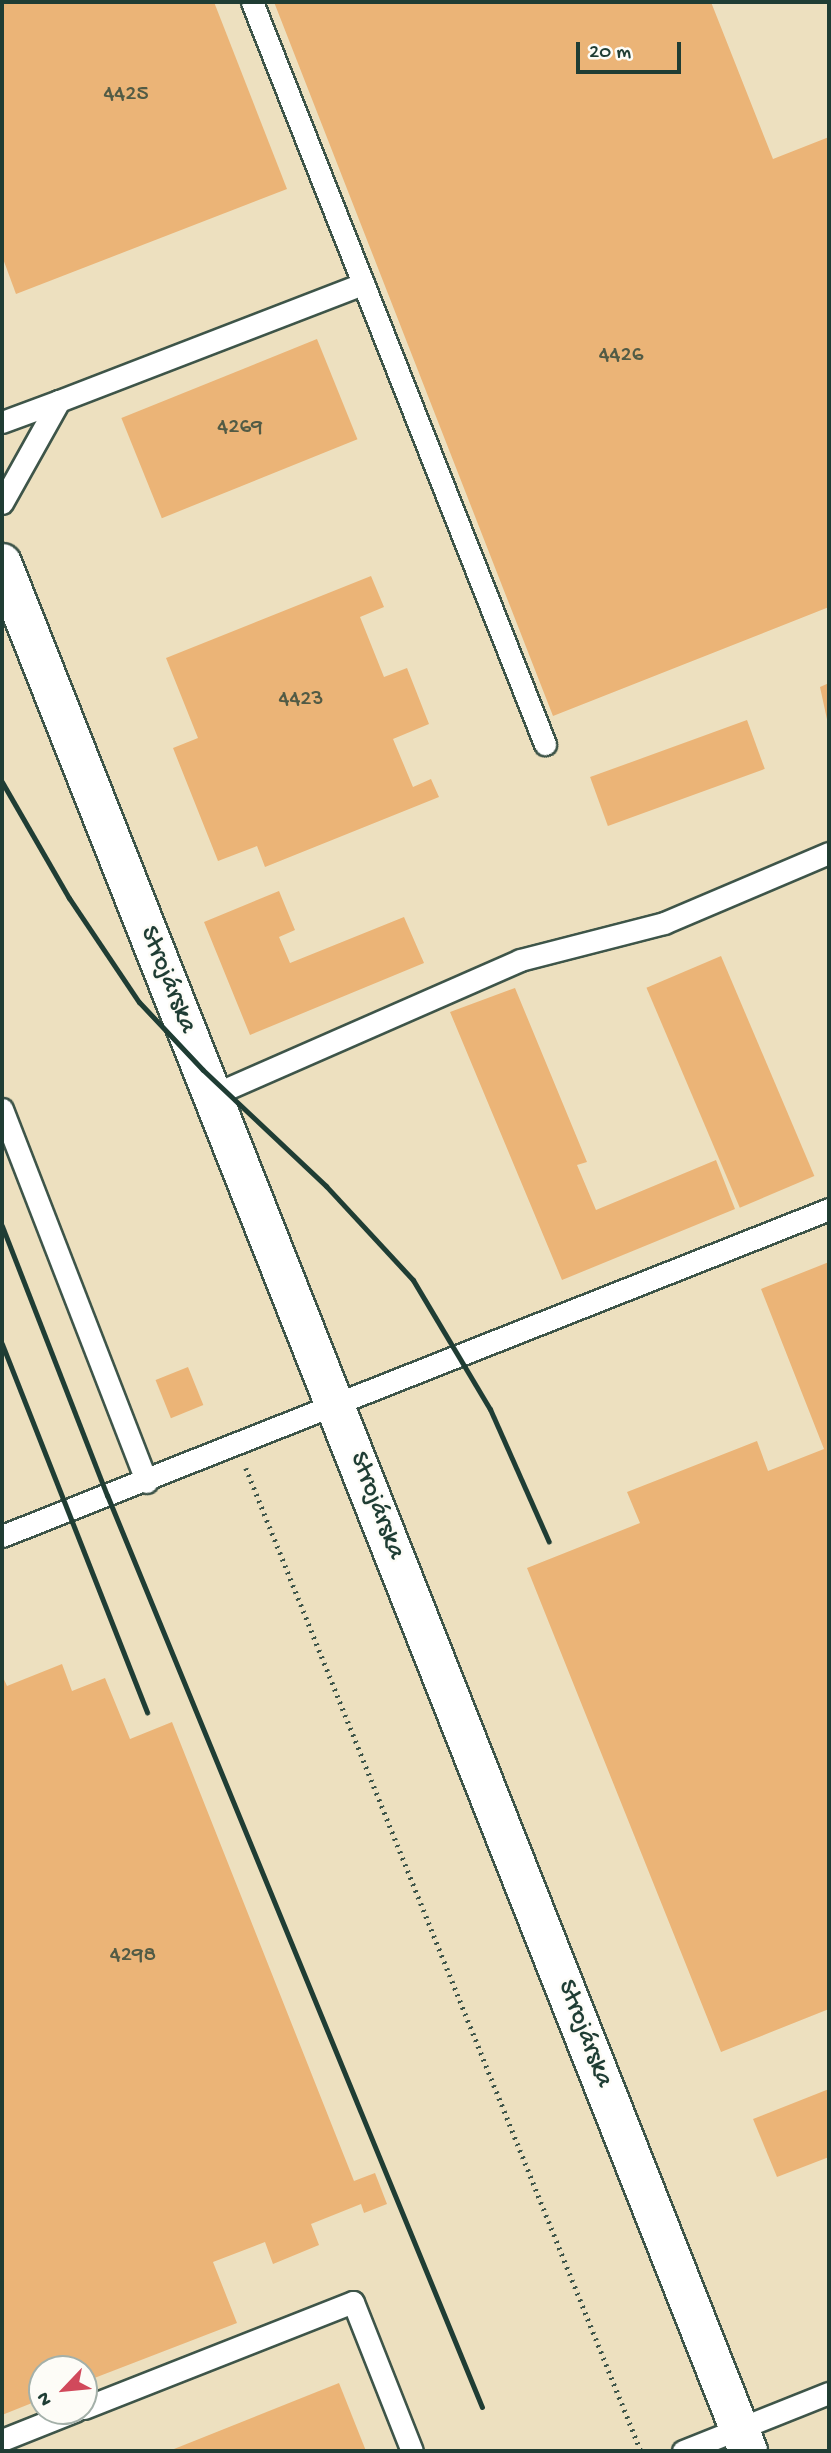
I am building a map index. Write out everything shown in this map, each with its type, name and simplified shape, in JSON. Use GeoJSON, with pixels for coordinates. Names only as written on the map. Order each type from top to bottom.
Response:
{"type":"FeatureCollection","features":[{"type":"Feature","properties":{"kind":"street","name":"Strojárska"},"geometry":{"type":"LineString","coordinates":[[2,563],[743,2440]]}},
{"type":"Feature","properties":{"kind":"lane"},"geometry":{"type":"LineString","coordinates":[[252,2],[545,744]]}},
{"type":"Feature","properties":{"kind":"lane"},"geometry":{"type":"LineString","coordinates":[[2,422],[363,284]]}},
{"type":"Feature","properties":{"kind":"lane"},"geometry":{"type":"LineString","coordinates":[[2,503],[59,401]]}},
{"type":"Feature","properties":{"kind":"lane"},"geometry":{"type":"LineString","coordinates":[[213,1095],[520,960],[664,923],[829,853]]}},
{"type":"Feature","properties":{"kind":"lane"},"geometry":{"type":"LineString","coordinates":[[2,1109],[147,1482]]}},
{"type":"Feature","properties":{"kind":"lane"},"geometry":{"type":"LineString","coordinates":[[2,1536],[147,1482],[336,1404],[829,1209]]}},
{"type":"Feature","properties":{"kind":"lane"},"geometry":{"type":"LineString","coordinates":[[98,2402],[353,2302],[412,2451]]}},
{"type":"Feature","properties":{"kind":"lane"},"geometry":{"type":"LineString","coordinates":[[683,2451],[743,2440],[829,2393]]}},
{"type":"Feature","properties":{"kind":"lane"},"geometry":{"type":"LineString","coordinates":[[2,2440],[40,2425]]}},
{"type":"Feature","properties":{"kind":"path"},"geometry":{"type":"LineString","coordinates":[[237,1445],[641,2451]]}},
{"type":"Feature","properties":{"kind":"building"},"geometry":{"type":"Polygon","coordinates":[[[2,2],[214,2],[287,189],[16,294],[2,256],[2,2]]]}},
{"type":"Feature","properties":{"kind":"building"},"geometry":{"type":"Polygon","coordinates":[[[274,2],[711,2],[773,159],[829,137],[829,607],[553,716],[274,2]]]}},
{"type":"Feature","properties":{"kind":"building"},"geometry":{"type":"Polygon","coordinates":[[[317,339],[357,439],[162,518],[121,418],[317,339]]]}},
{"type":"Feature","properties":{"kind":"building"},"geometry":{"type":"Polygon","coordinates":[[[371,576],[384,607],[360,617],[384,677],[407,668],[429,724],[393,739],[413,787],[431,779],[439,797],[265,867],[257,846],[218,861],[173,748],[198,738],[166,658],[371,576]]]}},
{"type":"Feature","properties":{"kind":"building"},"geometry":{"type":"Polygon","coordinates":[[[829,683],[829,724],[828,724],[820,687],[829,683]]]}},
{"type":"Feature","properties":{"kind":"building"},"geometry":{"type":"Polygon","coordinates":[[[747,720],[765,769],[608,826],[590,777],[747,720]]]}},
{"type":"Feature","properties":{"kind":"building"},"geometry":{"type":"Polygon","coordinates":[[[279,891],[295,930],[279,937],[290,963],[404,917],[424,963],[250,1035],[204,922],[279,891]]]}},
{"type":"Feature","properties":{"kind":"building"},"geometry":{"type":"Polygon","coordinates":[[[721,956],[814,1176],[740,1208],[646,988],[721,956]]]}},
{"type":"Feature","properties":{"kind":"building"},"geometry":{"type":"Polygon","coordinates":[[[515,988],[587,1162],[577,1165],[596,1210],[716,1160],[735,1209],[562,1280],[450,1012],[515,988]]]}},
{"type":"Feature","properties":{"kind":"building"},"geometry":{"type":"Polygon","coordinates":[[[829,1262],[829,2009],[721,2052],[527,1568],[640,1523],[627,1492],[757,1441],[768,1471],[824,1449],[761,1289],[829,1262]]]}},
{"type":"Feature","properties":{"kind":"building"},"geometry":{"type":"Polygon","coordinates":[[[188,1367],[203,1405],[171,1418],[156,1380],[188,1367]]]}},
{"type":"Feature","properties":{"kind":"building"},"geometry":{"type":"Polygon","coordinates":[[[62,1664],[72,1691],[105,1678],[130,1739],[172,1722],[354,2181],[375,2173],[387,2204],[364,2213],[361,2204],[311,2224],[319,2245],[273,2264],[265,2242],[213,2262],[237,2323],[98,2377],[98,2355],[28,2355],[28,2405],[2,2415],[2,1675],[7,1686],[62,1664]]]}},
{"type":"Feature","properties":{"kind":"building"},"geometry":{"type":"Polygon","coordinates":[[[829,2089],[829,2157],[777,2177],[753,2119],[829,2089]]]}},
{"type":"Feature","properties":{"kind":"building"},"geometry":{"type":"Polygon","coordinates":[[[339,2383],[366,2451],[169,2451],[339,2383]]]}},
{"type":"Feature","properties":{"kind":"railway"},"geometry":{"type":"LineString","coordinates":[[2,782],[69,898],[139,1002],[203,1070],[326,1186],[413,1280],[490,1409],[549,1542]]}},
{"type":"Feature","properties":{"kind":"railway"},"geometry":{"type":"LineString","coordinates":[[2,1226],[107,1495],[482,2407]]}},
{"type":"Feature","properties":{"kind":"railway"},"geometry":{"type":"LineString","coordinates":[[2,1344],[147,1712]]}}]}
